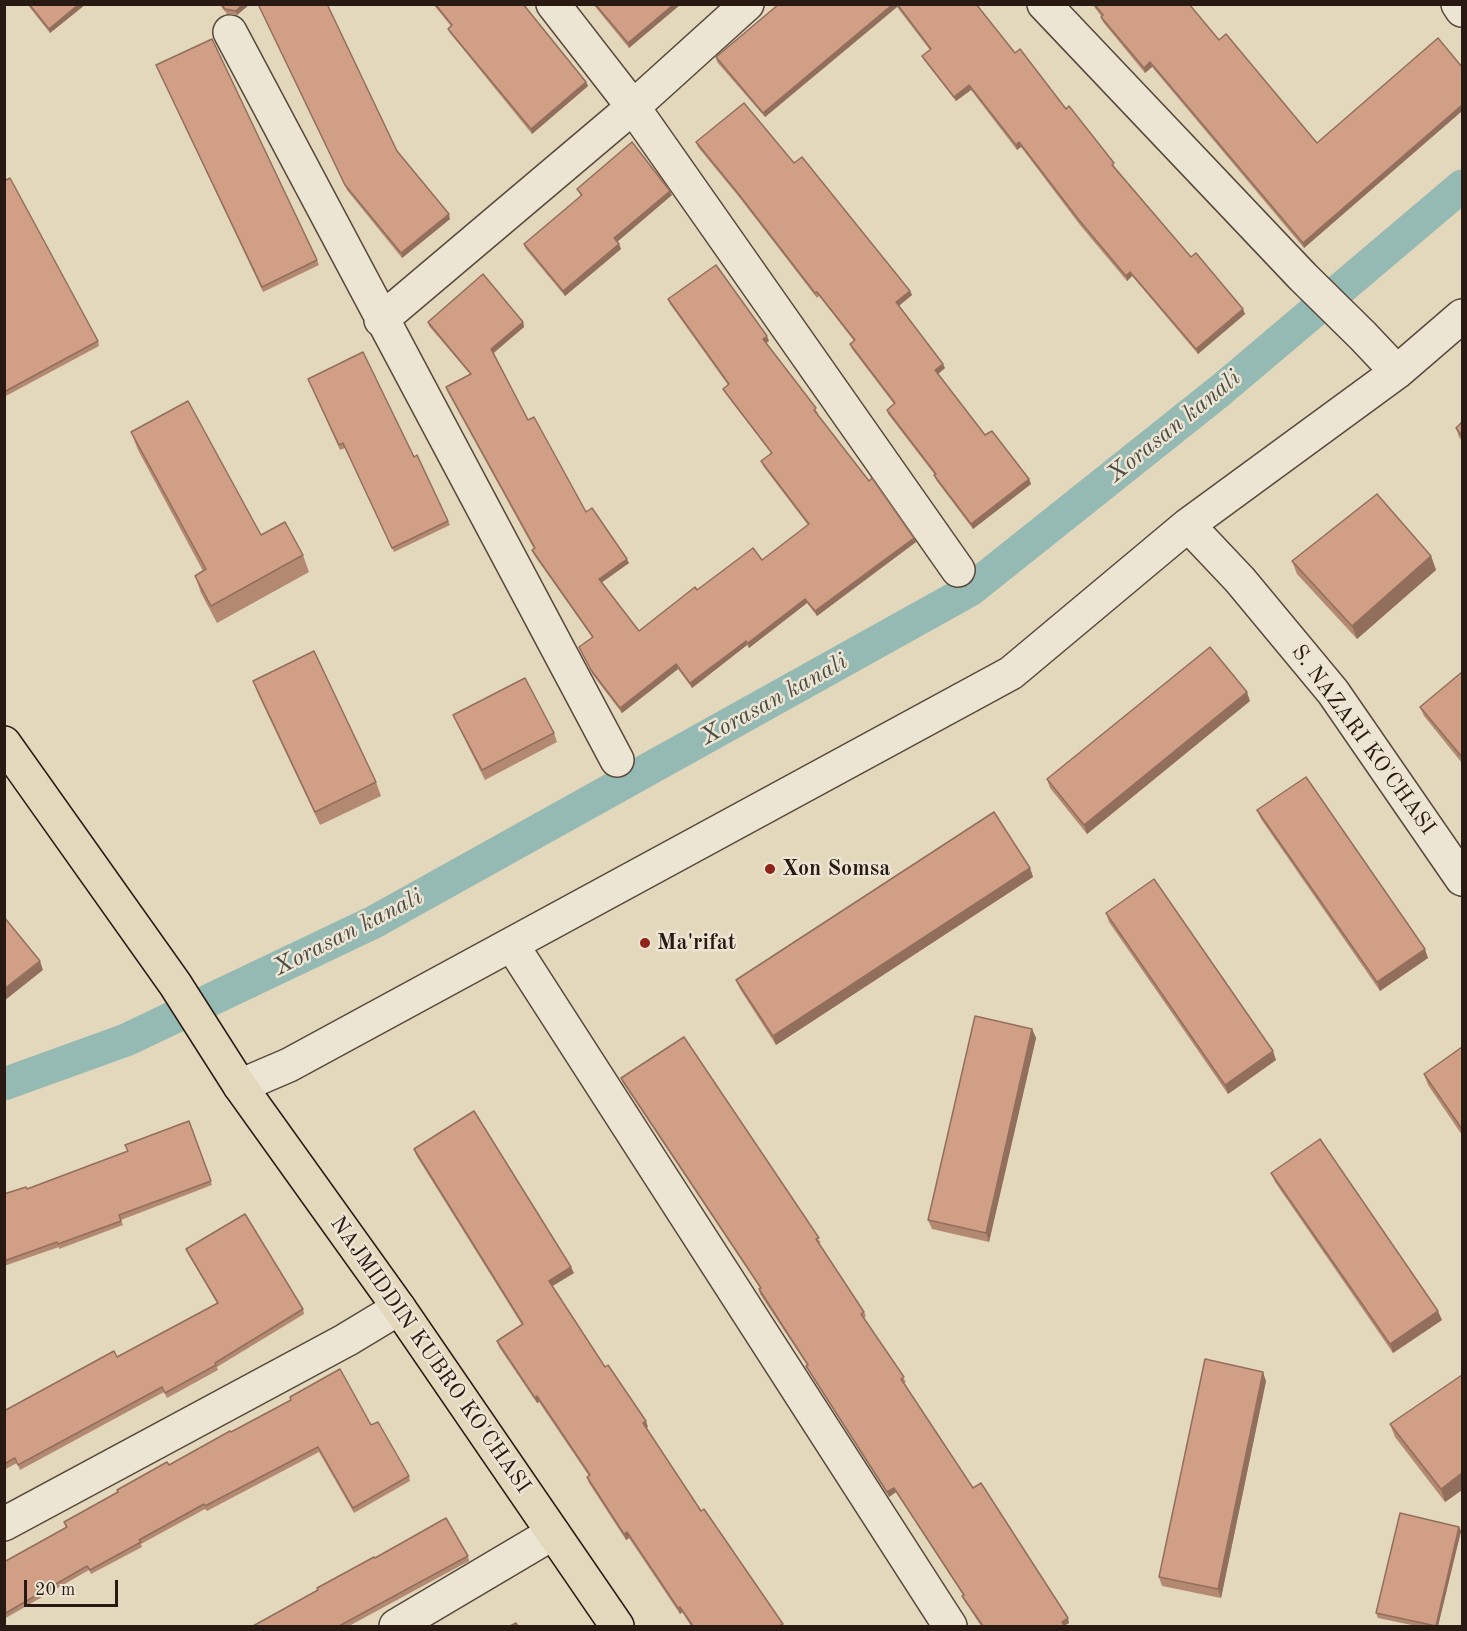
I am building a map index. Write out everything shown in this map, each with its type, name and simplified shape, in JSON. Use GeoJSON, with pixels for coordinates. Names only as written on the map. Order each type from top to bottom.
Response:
{"type":"FeatureCollection","features":[{"type":"Feature","properties":{"kind":"main road","name":"NAJMIDDIN KUBRO KO'CHASI"},"geometry":{"type":"LineString","coordinates":[[4,743],[175,984],[240,1086],[399,1308],[617,1626]]}},
{"type":"Feature","properties":{"kind":"street"},"geometry":{"type":"LineString","coordinates":[[553,4],[633,107],[958,570]]}},
{"type":"Feature","properties":{"kind":"street"},"geometry":{"type":"LineString","coordinates":[[381,320],[633,107],[747,4]]}},
{"type":"Feature","properties":{"kind":"street"},"geometry":{"type":"LineString","coordinates":[[1044,4],[1303,277],[1397,372]]}},
{"type":"Feature","properties":{"kind":"street"},"geometry":{"type":"LineString","coordinates":[[1458,4],[1462,10]]}},
{"type":"Feature","properties":{"kind":"street"},"geometry":{"type":"LineString","coordinates":[[230,32],[616,760]]}},
{"type":"Feature","properties":{"kind":"street"},"geometry":{"type":"LineString","coordinates":[[240,1086],[289,1065],[1011,674],[1188,525],[1397,372],[1462,316]]}},
{"type":"Feature","properties":{"kind":"street","name":"S. NAZARI KO'CHASI"},"geometry":{"type":"LineString","coordinates":[[1188,525],[1240,580],[1333,692],[1462,879]]}},
{"type":"Feature","properties":{"kind":"street"},"geometry":{"type":"LineString","coordinates":[[512,945],[950,1626]]}},
{"type":"Feature","properties":{"kind":"street"},"geometry":{"type":"LineString","coordinates":[[4,1524],[346,1340],[399,1308]]}},
{"type":"Feature","properties":{"kind":"street"},"geometry":{"type":"LineString","coordinates":[[396,1626],[552,1533]]}},
{"type":"Feature","properties":{"kind":"building"},"geometry":{"type":"Polygon","coordinates":[[[29,4],[79,4],[49,29],[29,4]]]}},
{"type":"Feature","properties":{"kind":"building"},"geometry":{"type":"Polygon","coordinates":[[[221,4],[243,4],[236,11],[225,9],[221,4]]]}},
{"type":"Feature","properties":{"kind":"building"},"geometry":{"type":"Polygon","coordinates":[[[258,4],[327,4],[397,151],[449,214],[401,253],[345,185],[258,4]]]}},
{"type":"Feature","properties":{"kind":"building"},"geometry":{"type":"Polygon","coordinates":[[[435,4],[523,4],[586,82],[531,129],[448,29],[452,25],[435,4]]]}},
{"type":"Feature","properties":{"kind":"building"},"geometry":{"type":"Polygon","coordinates":[[[595,4],[674,4],[628,43],[595,4]]]}},
{"type":"Feature","properties":{"kind":"building"},"geometry":{"type":"Polygon","coordinates":[[[779,4],[893,4],[763,113],[716,57],[779,4]]]}},
{"type":"Feature","properties":{"kind":"building"},"geometry":{"type":"Polygon","coordinates":[[[897,4],[976,4],[1015,53],[1020,49],[1066,109],[1069,106],[1114,163],[1112,165],[1191,257],[1196,253],[1243,309],[1196,349],[1130,272],[1126,276],[1019,142],[1016,145],[969,85],[954,97],[922,56],[931,49],[897,4]]]}},
{"type":"Feature","properties":{"kind":"building"},"geometry":{"type":"Polygon","coordinates":[[[1094,4],[1189,4],[1219,40],[1226,34],[1317,143],[1438,38],[1462,67],[1462,105],[1303,243],[1150,62],[1144,68],[1101,17],[1103,15],[1094,4]]]}},
{"type":"Feature","properties":{"kind":"building"},"geometry":{"type":"Polygon","coordinates":[[[212,39],[317,260],[262,287],[156,65],[212,39]]]}},
{"type":"Feature","properties":{"kind":"building"},"geometry":{"type":"Polygon","coordinates":[[[744,103],[794,163],[802,157],[910,291],[896,302],[943,364],[935,370],[985,435],[992,431],[1029,479],[971,524],[887,410],[895,403],[850,344],[855,340],[696,142],[744,103]]]}},
{"type":"Feature","properties":{"kind":"building"},"geometry":{"type":"Polygon","coordinates":[[[632,142],[670,191],[614,238],[619,244],[563,291],[524,244],[582,195],[577,189],[632,142]]]}},
{"type":"Feature","properties":{"kind":"building"},"geometry":{"type":"Polygon","coordinates":[[[10,178],[98,341],[4,392],[4,181],[10,178]]]}},
{"type":"Feature","properties":{"kind":"building"},"geometry":{"type":"Polygon","coordinates":[[[716,265],[767,336],[763,339],[816,408],[814,410],[869,481],[872,478],[914,538],[815,611],[805,599],[748,643],[746,641],[690,683],[676,664],[620,708],[591,670],[579,647],[593,637],[532,550],[535,548],[446,387],[471,374],[428,322],[483,274],[523,322],[491,349],[528,420],[534,417],[586,512],[592,508],[627,559],[599,579],[639,631],[695,587],[697,590],[753,548],[762,560],[809,524],[761,461],[772,453],[723,389],[729,384],[668,299],[716,265]]]}},
{"type":"Feature","properties":{"kind":"building"},"geometry":{"type":"Polygon","coordinates":[[[363,352],[414,457],[417,455],[448,521],[392,548],[343,443],[339,445],[308,379],[363,352]]]}},
{"type":"Feature","properties":{"kind":"building"},"geometry":{"type":"Polygon","coordinates":[[[188,401],[261,535],[285,522],[303,555],[211,606],[195,576],[206,569],[131,432],[188,401]]]}},
{"type":"Feature","properties":{"kind":"building"},"geometry":{"type":"Polygon","coordinates":[[[1462,422],[1462,436],[1456,428],[1462,422]]]}},
{"type":"Feature","properties":{"kind":"building"},"geometry":{"type":"Polygon","coordinates":[[[1377,494],[1431,556],[1352,626],[1292,561],[1377,494]]]}},
{"type":"Feature","properties":{"kind":"building"},"geometry":{"type":"Polygon","coordinates":[[[1210,647],[1247,692],[1084,825],[1047,779],[1210,647]]]}},
{"type":"Feature","properties":{"kind":"building"},"geometry":{"type":"Polygon","coordinates":[[[314,651],[376,782],[315,812],[253,681],[314,651]]]}},
{"type":"Feature","properties":{"kind":"building"},"geometry":{"type":"Polygon","coordinates":[[[1462,672],[1462,757],[1420,707],[1462,672]]]}},
{"type":"Feature","properties":{"kind":"building"},"geometry":{"type":"Polygon","coordinates":[[[525,678],[554,733],[482,770],[453,715],[525,678]]]}},
{"type":"Feature","properties":{"kind":"building"},"geometry":{"type":"Polygon","coordinates":[[[1306,777],[1425,949],[1377,982],[1257,810],[1306,777]]]}},
{"type":"Feature","properties":{"kind":"building"},"geometry":{"type":"Polygon","coordinates":[[[994,812],[1030,868],[773,1036],[736,980],[994,812]]]}},
{"type":"Feature","properties":{"kind":"building"},"geometry":{"type":"Polygon","coordinates":[[[1154,879],[1273,1051],[1225,1085],[1106,913],[1154,879]]]}},
{"type":"Feature","properties":{"kind":"building"},"geometry":{"type":"Polygon","coordinates":[[[4,917],[40,961],[4,989],[4,917]]]}},
{"type":"Feature","properties":{"kind":"building"},"geometry":{"type":"Polygon","coordinates":[[[975,1016],[1032,1029],[986,1233],[928,1220],[975,1016]]]}},
{"type":"Feature","properties":{"kind":"building"},"geometry":{"type":"Polygon","coordinates":[[[684,1037],[819,1238],[816,1239],[864,1312],[861,1314],[904,1377],[901,1379],[973,1488],[981,1483],[1068,1618],[1062,1622],[1064,1626],[983,1626],[894,1488],[887,1492],[806,1366],[808,1365],[759,1289],[761,1288],[621,1078],[684,1037]]]}},
{"type":"Feature","properties":{"kind":"building"},"geometry":{"type":"Polygon","coordinates":[[[1462,1047],[1462,1129],[1424,1074],[1462,1047]]]}},
{"type":"Feature","properties":{"kind":"building"},"geometry":{"type":"Polygon","coordinates":[[[474,1111],[571,1267],[549,1281],[605,1367],[608,1365],[646,1421],[643,1423],[701,1511],[704,1509],[783,1624],[779,1626],[693,1626],[680,1607],[678,1608],[627,1532],[624,1534],[587,1477],[590,1475],[497,1341],[523,1324],[414,1149],[474,1111]]]}},
{"type":"Feature","properties":{"kind":"building"},"geometry":{"type":"Polygon","coordinates":[[[189,1121],[211,1181],[119,1215],[121,1221],[4,1261],[4,1194],[26,1187],[27,1189],[128,1151],[125,1145],[189,1121]]]}},
{"type":"Feature","properties":{"kind":"building"},"geometry":{"type":"Polygon","coordinates":[[[1320,1139],[1438,1311],[1390,1344],[1271,1173],[1320,1139]]]}},
{"type":"Feature","properties":{"kind":"building"},"geometry":{"type":"Polygon","coordinates":[[[245,1214],[303,1309],[215,1363],[216,1365],[165,1393],[162,1387],[18,1465],[15,1458],[4,1464],[4,1411],[114,1351],[117,1357],[218,1303],[186,1249],[245,1214]]]}},
{"type":"Feature","properties":{"kind":"building"},"geometry":{"type":"Polygon","coordinates":[[[1205,1359],[1263,1372],[1218,1589],[1159,1577],[1205,1359]]]}},
{"type":"Feature","properties":{"kind":"building"},"geometry":{"type":"Polygon","coordinates":[[[340,1369],[371,1425],[378,1422],[409,1476],[353,1508],[318,1447],[205,1506],[204,1504],[90,1570],[87,1566],[4,1614],[4,1562],[67,1527],[64,1522],[118,1492],[117,1490],[167,1462],[169,1465],[291,1400],[290,1397],[340,1369]]]}},
{"type":"Feature","properties":{"kind":"building"},"geometry":{"type":"Polygon","coordinates":[[[1462,1375],[1462,1473],[1441,1489],[1390,1424],[1462,1375]]]}},
{"type":"Feature","properties":{"kind":"building"},"geometry":{"type":"Polygon","coordinates":[[[1400,1513],[1459,1527],[1436,1626],[1376,1613],[1400,1513]]]}},
{"type":"Feature","properties":{"kind":"building"},"geometry":{"type":"Polygon","coordinates":[[[446,1518],[468,1556],[339,1626],[253,1626],[318,1590],[317,1588],[446,1518]]]}},
{"type":"Feature","properties":{"kind":"waterway","name":"Xorasan kanali"},"geometry":{"type":"LineString","coordinates":[[4,1084],[126,1040],[374,922],[970,590],[1221,390],[1462,186]]}},
{"type":"Feature","properties":{"kind":"place","name":"Xon Somsa"},"geometry":{"type":"Point","coordinates":[770,869]}},
{"type":"Feature","properties":{"kind":"place","name":"Ma'rifat"},"geometry":{"type":"Point","coordinates":[645,943]}}]}
